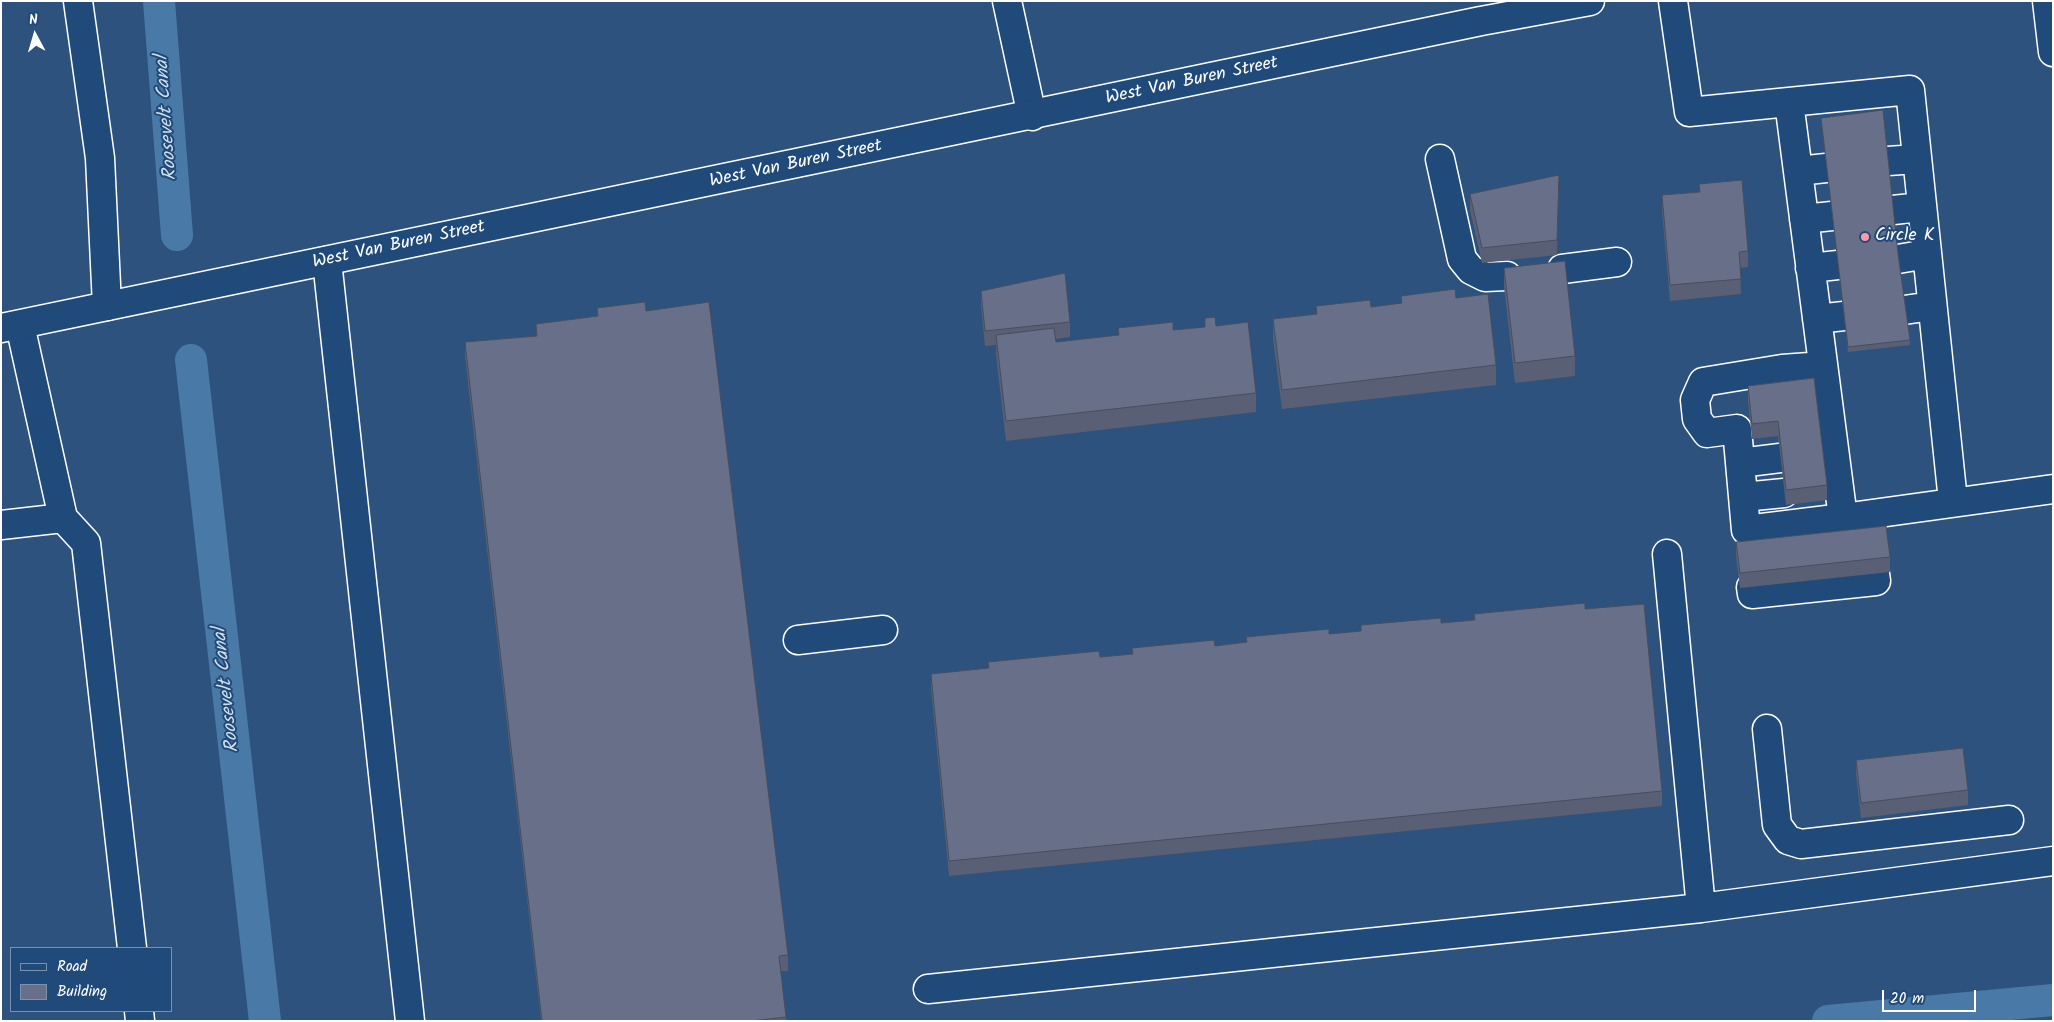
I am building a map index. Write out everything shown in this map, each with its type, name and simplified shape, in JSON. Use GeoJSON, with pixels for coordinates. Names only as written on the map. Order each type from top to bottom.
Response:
{"type":"FeatureCollection","features":[{"type":"Feature","properties":{"kind":"main road"},"geometry":{"type":"LineString","coordinates":[[78,1],[100,158],[107,306]]}},
{"type":"Feature","properties":{"kind":"main road"},"geometry":{"type":"LineString","coordinates":[[1007,1],[1032,116]]}},
{"type":"Feature","properties":{"kind":"main road","name":"West Van Buren Street"},"geometry":{"type":"LineString","coordinates":[[11,327],[1471,24],[1590,1]]}},
{"type":"Feature","properties":{"kind":"main road"},"geometry":{"type":"LineString","coordinates":[[1673,1],[1689,112],[1910,90],[1953,502]]}},
{"type":"Feature","properties":{"kind":"main road"},"geometry":{"type":"LineString","coordinates":[[2047,1],[2053,52]]}},
{"type":"Feature","properties":{"kind":"main road"},"geometry":{"type":"LineString","coordinates":[[1790,102],[1823,366],[1833,487],[1847,517],[1872,543]]}},
{"type":"Feature","properties":{"kind":"main road"},"geometry":{"type":"LineString","coordinates":[[1440,159],[1462,259],[1470,270],[1485,277],[1507,276]]}},
{"type":"Feature","properties":{"kind":"main road"},"geometry":{"type":"LineString","coordinates":[[1888,161],[1916,159]]}},
{"type":"Feature","properties":{"kind":"main road"},"geometry":{"type":"LineString","coordinates":[[1798,171],[1826,168]]}},
{"type":"Feature","properties":{"kind":"main road"},"geometry":{"type":"LineString","coordinates":[[1893,210],[1922,207]]}},
{"type":"Feature","properties":{"kind":"main road"},"geometry":{"type":"LineString","coordinates":[[1804,219],[1832,216]]}},
{"type":"Feature","properties":{"kind":"main road"},"geometry":{"type":"LineString","coordinates":[[1898,259],[1927,254]]}},
{"type":"Feature","properties":{"kind":"main road"},"geometry":{"type":"LineString","coordinates":[[326,261],[410,1021]]}},
{"type":"Feature","properties":{"kind":"main road"},"geometry":{"type":"LineString","coordinates":[[1562,269],[1617,262]]}},
{"type":"Feature","properties":{"kind":"main road"},"geometry":{"type":"LineString","coordinates":[[1810,268],[1838,265]]}},
{"type":"Feature","properties":{"kind":"main road"},"geometry":{"type":"LineString","coordinates":[[1904,310],[1932,306]]}},
{"type":"Feature","properties":{"kind":"main road"},"geometry":{"type":"LineString","coordinates":[[1817,319],[1844,316]]}},
{"type":"Feature","properties":{"kind":"main road"},"geometry":{"type":"LineString","coordinates":[[11,327],[62,518],[86,543],[132,947]]}},
{"type":"Feature","properties":{"kind":"main road"},"geometry":{"type":"LineString","coordinates":[[1823,366],[1782,369],[1703,382],[1695,400],[1697,419],[1707,433],[1738,429],[1747,543],[1786,538],[1847,517],[2053,488]]}},
{"type":"Feature","properties":{"kind":"main road"},"geometry":{"type":"LineString","coordinates":[[1740,463],[1780,458]]}},
{"type":"Feature","properties":{"kind":"main road"},"geometry":{"type":"LineString","coordinates":[[1743,497],[1784,492]]}},
{"type":"Feature","properties":{"kind":"main road"},"geometry":{"type":"LineString","coordinates":[[1833,546],[1847,517]]}},
{"type":"Feature","properties":{"kind":"main road"},"geometry":{"type":"LineString","coordinates":[[1,525],[62,518]]}},
{"type":"Feature","properties":{"kind":"main road"},"geometry":{"type":"LineString","coordinates":[[1667,554],[1701,908]]}},
{"type":"Feature","properties":{"kind":"main road"},"geometry":{"type":"LineString","coordinates":[[1751,587],[1752,594],[1790,586],[1837,581],[1876,581],[1875,574]]}},
{"type":"Feature","properties":{"kind":"main road"},"geometry":{"type":"LineString","coordinates":[[798,640],[883,630]]}},
{"type":"Feature","properties":{"kind":"main road"},"geometry":{"type":"LineString","coordinates":[[1767,729],[1777,825],[1788,840],[1801,844],[2009,820]]}},
{"type":"Feature","properties":{"kind":"main road"},"geometry":{"type":"LineString","coordinates":[[928,989],[1701,908],[2053,861]]}},
{"type":"Feature","properties":{"kind":"building","name":"Circle K"},"geometry":{"type":"Polygon","coordinates":[[[1883,110],[1898,254],[1910,340],[1848,347],[1821,118],[1883,110]]]}},
{"type":"Feature","properties":{"kind":"building"},"geometry":{"type":"Polygon","coordinates":[[[1559,175],[1557,240],[1482,248],[1470,194],[1559,175]]]}},
{"type":"Feature","properties":{"kind":"building"},"geometry":{"type":"Polygon","coordinates":[[[1742,180],[1748,251],[1739,252],[1741,279],[1670,285],[1662,195],[1700,192],[1699,184],[1742,180]]]}},
{"type":"Feature","properties":{"kind":"building"},"geometry":{"type":"Polygon","coordinates":[[[1565,261],[1575,356],[1515,363],[1504,268],[1565,261]]]}},
{"type":"Feature","properties":{"kind":"building"},"geometry":{"type":"Polygon","coordinates":[[[1065,273],[1070,322],[985,331],[981,291],[1065,273]]]}},
{"type":"Feature","properties":{"kind":"building"},"geometry":{"type":"Polygon","coordinates":[[[1455,289],[1456,298],[1488,294],[1496,365],[1282,390],[1273,319],[1317,314],[1316,306],[1370,300],[1371,307],[1402,303],[1401,296],[1455,289]]]}},
{"type":"Feature","properties":{"kind":"building"},"geometry":{"type":"Polygon","coordinates":[[[645,302],[646,311],[709,302],[788,955],[779,956],[786,1017],[751,1021],[542,1021],[465,342],[537,336],[536,324],[598,316],[597,308],[645,302]]]}},
{"type":"Feature","properties":{"kind":"building"},"geometry":{"type":"Polygon","coordinates":[[[1215,317],[1216,326],[1248,322],[1256,393],[1006,421],[996,335],[1054,328],[1056,342],[1119,335],[1118,328],[1173,322],[1173,330],[1205,327],[1205,318],[1215,317]]]}},
{"type":"Feature","properties":{"kind":"building"},"geometry":{"type":"Polygon","coordinates":[[[1814,378],[1827,485],[1786,490],[1778,421],[1752,424],[1748,386],[1814,378]]]}},
{"type":"Feature","properties":{"kind":"building"},"geometry":{"type":"Polygon","coordinates":[[[1886,526],[1890,557],[1740,573],[1736,542],[1886,526]]]}},
{"type":"Feature","properties":{"kind":"building"},"geometry":{"type":"Polygon","coordinates":[[[1585,603],[1585,609],[1644,604],[1662,791],[949,861],[931,674],[989,668],[988,662],[1099,651],[1100,657],[1133,654],[1132,648],[1214,640],[1215,646],[1247,642],[1246,637],[1329,629],[1329,634],[1361,631],[1361,625],[1441,618],[1441,623],[1475,620],[1474,614],[1585,603]]]}},
{"type":"Feature","properties":{"kind":"building"},"geometry":{"type":"Polygon","coordinates":[[[1963,748],[1968,790],[1861,803],[1856,760],[1963,748]]]}},
{"type":"Feature","properties":{"kind":"waterway","name":"Roosevelt Canal"},"geometry":{"type":"LineString","coordinates":[[159,1],[177,235]]}},
{"type":"Feature","properties":{"kind":"waterway","name":"Roosevelt Canal"},"geometry":{"type":"LineString","coordinates":[[191,360],[265,1021]]}},
{"type":"Feature","properties":{"kind":"waterway","name":"Roosevelt Canal"},"geometry":{"type":"LineString","coordinates":[[1828,1021],[2053,1000]]}},
{"type":"Feature","properties":{"kind":"place","name":"Circle K"},"geometry":{"type":"Point","coordinates":[1865,237]}}]}
